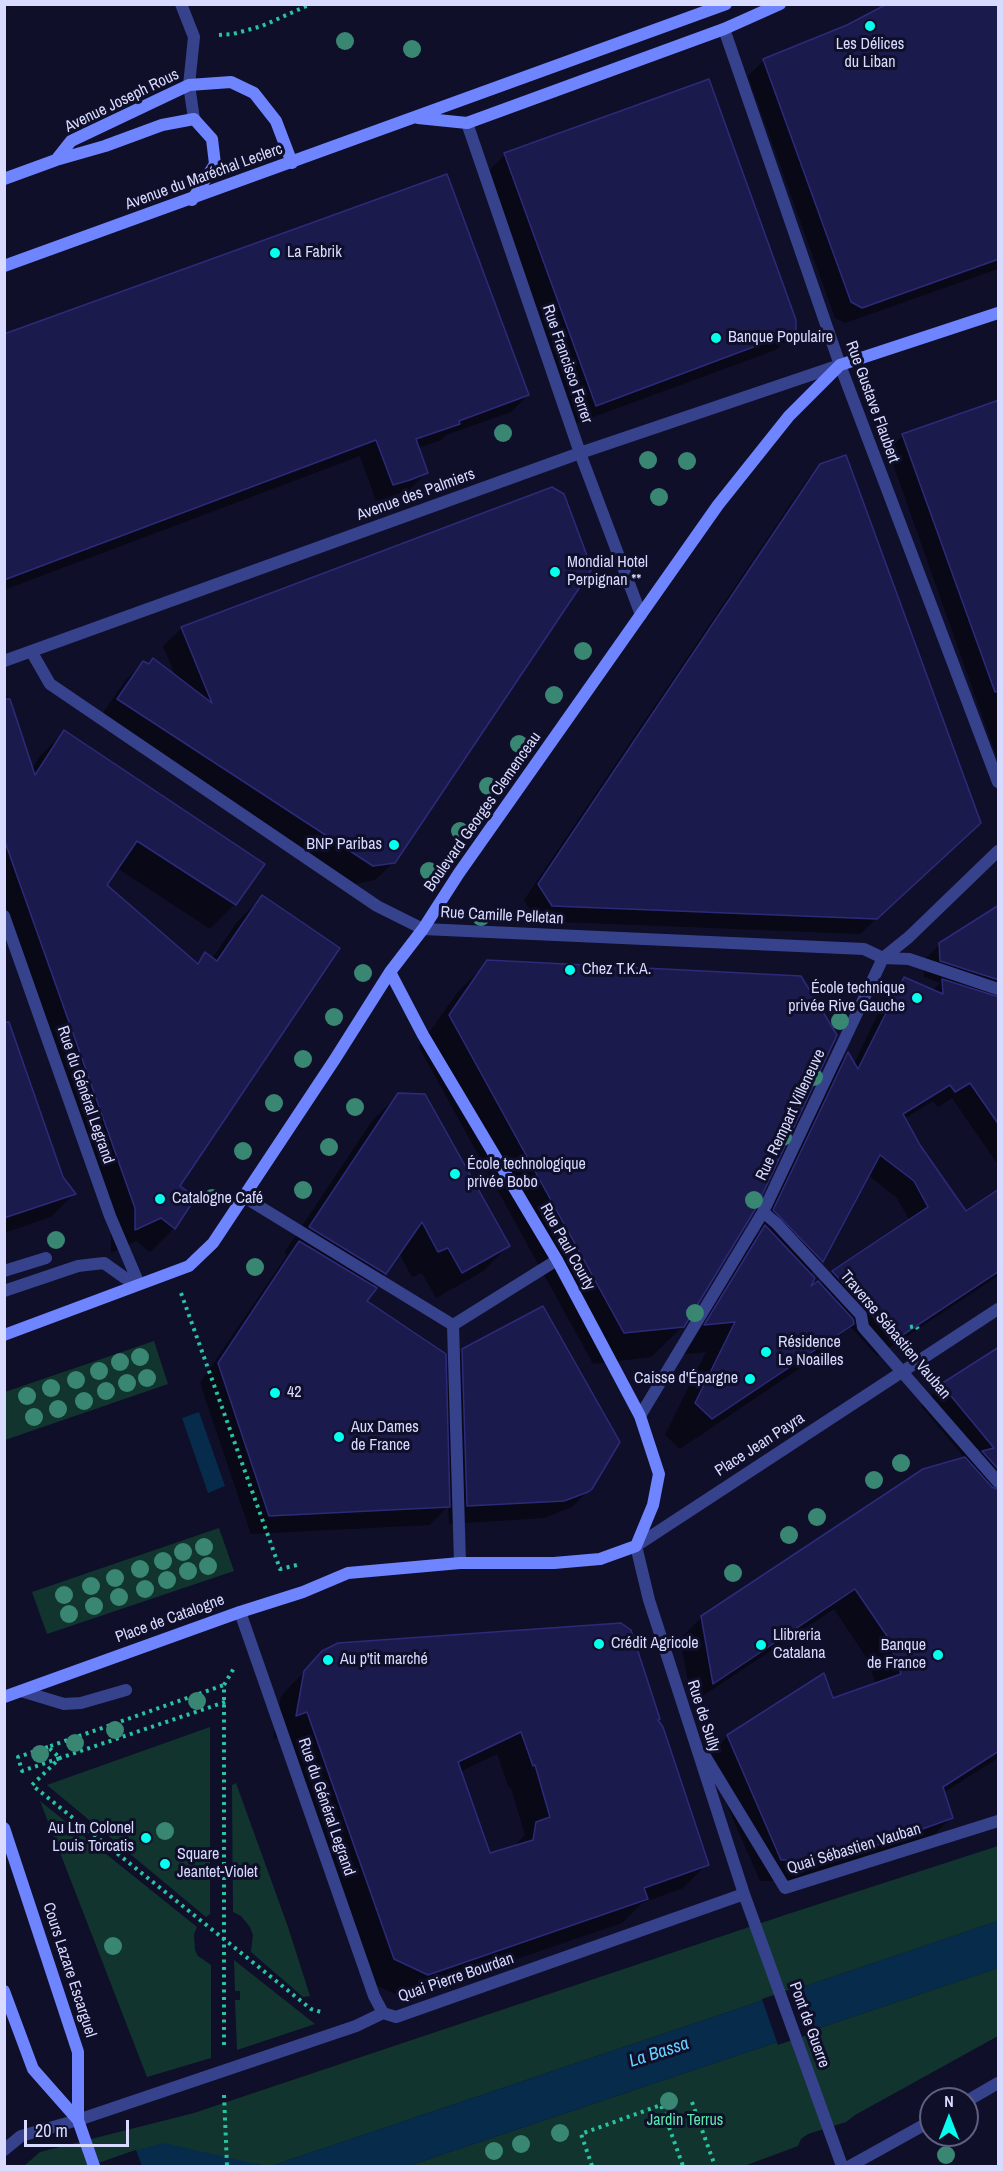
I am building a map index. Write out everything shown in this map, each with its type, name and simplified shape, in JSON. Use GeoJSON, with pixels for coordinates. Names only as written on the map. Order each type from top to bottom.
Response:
{"type":"FeatureCollection","features":[{"type":"Feature","properties":{"kind":"street"},"geometry":{"type":"LineString","coordinates":[[181,4],[194,38],[189,86],[194,119],[212,139],[215,164],[192,200]]}},
{"type":"Feature","properties":{"kind":"street","name":"Avenue du Maréchal Leclerc"},"geometry":{"type":"LineString","coordinates":[[414,118],[467,123],[724,29],[780,4]]}},
{"type":"Feature","properties":{"kind":"street"},"geometry":{"type":"LineString","coordinates":[[722,6],[724,29]]}},
{"type":"Feature","properties":{"kind":"street","name":"Avenue du Maréchal Leclerc"},"geometry":{"type":"LineString","coordinates":[[4,267],[722,6]]}},
{"type":"Feature","properties":{"kind":"street","name":"Rue Gustave Flaubert"},"geometry":{"type":"LineString","coordinates":[[724,29],[840,365],[999,782]]}},
{"type":"Feature","properties":{"kind":"street","name":"Avenue Joseph Rous"},"geometry":{"type":"LineString","coordinates":[[4,179],[56,160],[71,141],[189,86],[231,82],[254,93],[276,121],[292,163]]}},
{"type":"Feature","properties":{"kind":"street"},"geometry":{"type":"LineString","coordinates":[[56,160],[105,146],[162,125],[194,119]]}},
{"type":"Feature","properties":{"kind":"street","name":"Rue Francisco Ferrer"},"geometry":{"type":"LineString","coordinates":[[467,123],[580,453],[641,615]]}},
{"type":"Feature","properties":{"kind":"street","name":"Boulevard Georges Clemenceau"},"geometry":{"type":"LineString","coordinates":[[4,1335],[189,1266],[213,1243],[390,972],[423,929],[459,873],[718,505],[782,425],[840,365],[999,312]]}},
{"type":"Feature","properties":{"kind":"street","name":"Avenue des Palmiers"},"geometry":{"type":"LineString","coordinates":[[4,661],[580,453],[840,365]]}},
{"type":"Feature","properties":{"kind":"street","name":"Rue Camille Pelletan"},"geometry":{"type":"LineString","coordinates":[[31,651],[50,684],[377,906],[423,929],[864,949],[883,958],[909,959],[999,989]]}},
{"type":"Feature","properties":{"kind":"street","name":"Rue Rempart Villeneuve"},"geometry":{"type":"LineString","coordinates":[[639,1416],[764,1212],[883,958],[909,937],[999,851]]}},
{"type":"Feature","properties":{"kind":"street","name":"Rue du Général Legrand"},"geometry":{"type":"LineString","coordinates":[[4,916],[110,1216],[139,1284]]}},
{"type":"Feature","properties":{"kind":"street","name":"Rue Paul Courty"},"geometry":{"type":"LineString","coordinates":[[390,972],[423,1035],[557,1260],[639,1416]]}},
{"type":"Feature","properties":{"kind":"street"},"geometry":{"type":"LineString","coordinates":[[244,1197],[453,1325]]}},
{"type":"Feature","properties":{"kind":"street","name":"Traverse Sébastien Vauban"},"geometry":{"type":"LineString","coordinates":[[764,1212],[861,1315],[863,1327],[999,1482]]}},
{"type":"Feature","properties":{"kind":"street"},"geometry":{"type":"LineString","coordinates":[[4,1271],[46,1258]]}},
{"type":"Feature","properties":{"kind":"street"},"geometry":{"type":"LineString","coordinates":[[453,1325],[557,1260]]}},
{"type":"Feature","properties":{"kind":"street"},"geometry":{"type":"LineString","coordinates":[[4,1291],[78,1266],[104,1263],[125,1278],[139,1284]]}},
{"type":"Feature","properties":{"kind":"street","name":"Place Jean Payra"},"geometry":{"type":"LineString","coordinates":[[348,1573],[460,1563],[554,1563],[600,1559],[636,1546],[999,1309]]}},
{"type":"Feature","properties":{"kind":"street"},"geometry":{"type":"LineString","coordinates":[[453,1325],[460,1563]]}},
{"type":"Feature","properties":{"kind":"street"},"geometry":{"type":"LineString","coordinates":[[636,1546],[653,1505],[658,1474],[639,1416]]}},
{"type":"Feature","properties":{"kind":"street","name":"Rue de Sully"},"geometry":{"type":"LineString","coordinates":[[636,1546],[649,1600],[744,1894]]}},
{"type":"Feature","properties":{"kind":"street","name":"Place de Catalogne"},"geometry":{"type":"LineString","coordinates":[[4,1697],[240,1611],[303,1592],[348,1573]]}},
{"type":"Feature","properties":{"kind":"street","name":"Rue du Général Legrand"},"geometry":{"type":"LineString","coordinates":[[240,1611],[374,1996],[383,2013]]}},
{"type":"Feature","properties":{"kind":"street"},"geometry":{"type":"LineString","coordinates":[[21,1690],[64,1704],[81,1703],[126,1690]]}},
{"type":"Feature","properties":{"kind":"street","name":"Quai Sébastien Vauban"},"geometry":{"type":"LineString","coordinates":[[693,1737],[785,1888],[999,1821]]}},
{"type":"Feature","properties":{"kind":"street","name":"Cours Lazare Escarguel"},"geometry":{"type":"LineString","coordinates":[[4,1828],[78,2052],[78,2120]]}},
{"type":"Feature","properties":{"kind":"street","name":"Quai Pierre Bourdan"},"geometry":{"type":"LineString","coordinates":[[4,2150],[21,2136],[78,2120],[356,2025],[383,2013],[396,2017],[744,1894]]}},
{"type":"Feature","properties":{"kind":"street","name":"Pont de Guerre"},"geometry":{"type":"LineString","coordinates":[[744,1894],[842,2166]]}},
{"type":"Feature","properties":{"kind":"street"},"geometry":{"type":"LineString","coordinates":[[4,1991],[10,2024],[33,2069],[78,2120],[94,2166]]}},
{"type":"Feature","properties":{"kind":"street"},"geometry":{"type":"LineString","coordinates":[[979,2094],[999,2083]]}},
{"type":"Feature","properties":{"kind":"street"},"geometry":{"type":"LineString","coordinates":[[850,2166],[919,2128]]}},
{"type":"Feature","properties":{"kind":"path"},"geometry":{"type":"LineString","coordinates":[[194,38],[233,34],[262,26],[311,4]]}},
{"type":"Feature","properties":{"kind":"path"},"geometry":{"type":"LineString","coordinates":[[189,1312],[280,1569]]}},
{"type":"Feature","properties":{"kind":"path"},"geometry":{"type":"LineString","coordinates":[[910,1327],[916,1326],[918,1329]]}},
{"type":"Feature","properties":{"kind":"path"},"geometry":{"type":"LineString","coordinates":[[226,2166],[223,1938],[224,1685],[239,1658],[255,1653]]}},
{"type":"Feature","properties":{"kind":"path"},"geometry":{"type":"LineString","coordinates":[[224,1685],[18,1757],[22,1771],[225,1702]]}},
{"type":"Feature","properties":{"kind":"path"},"geometry":{"type":"LineString","coordinates":[[48,1747],[60,1758]]}},
{"type":"Feature","properties":{"kind":"path"},"geometry":{"type":"LineString","coordinates":[[60,1758],[32,1785],[311,2008],[356,2025]]}},
{"type":"Feature","properties":{"kind":"path"},"geometry":{"type":"LineString","coordinates":[[692,2102],[715,2166]]}},
{"type":"Feature","properties":{"kind":"path"},"geometry":{"type":"LineString","coordinates":[[592,2166],[581,2134],[661,2105],[683,2166]]}},
{"type":"Feature","properties":{"kind":"green space"},"geometry":{"type":"Polygon","coordinates":[[[154,1341],[168,1384],[5,1440],[5,1392],[154,1341]]]}},
{"type":"Feature","properties":{"kind":"green space"},"geometry":{"type":"Polygon","coordinates":[[[219,1528],[234,1571],[47,1634],[32,1592],[219,1528]]]}},
{"type":"Feature","properties":{"kind":"green space"},"geometry":{"type":"Polygon","coordinates":[[[210,1727],[210,1914],[206,1917],[47,1785],[210,1727]]]}},
{"type":"Feature","properties":{"kind":"green space"},"geometry":{"type":"Polygon","coordinates":[[[236,1783],[288,1927],[310,1996],[303,1997],[251,1952],[253,1935],[250,1927],[241,1916],[233,1912],[232,1785],[236,1783]]]}},
{"type":"Feature","properties":{"kind":"green space"},"geometry":{"type":"Polygon","coordinates":[[[40,1801],[197,1927],[194,1934],[195,1950],[198,1956],[211,1965],[211,2058],[147,2077],[40,1801]]]}},
{"type":"Feature","properties":{"kind":"green space"},"geometry":{"type":"Polygon","coordinates":[[[998,1846],[998,1921],[271,2166],[136,2150],[90,2166],[24,2166],[40,2152],[194,2113],[998,1846]]]}},
{"type":"Feature","properties":{"kind":"green space"},"geometry":{"type":"Polygon","coordinates":[[[234,1960],[315,2024],[237,2050],[235,2000],[240,2000],[240,1991],[235,1991],[234,1960]]]}},
{"type":"Feature","properties":{"kind":"green space","name":"Jardin Terrus"},"geometry":{"type":"Polygon","coordinates":[[[998,1968],[998,2036],[846,2122],[808,2134],[801,2139],[798,2146],[744,2166],[408,2166],[998,1968]]]}},
{"type":"Feature","properties":{"kind":"water"},"geometry":{"type":"Polygon","coordinates":[[[199,1412],[225,1486],[208,1493],[182,1418],[199,1412]]]}},
{"type":"Feature","properties":{"kind":"water","name":"La Bassa"},"geometry":{"type":"Polygon","coordinates":[[[998,1921],[998,1968],[408,2166],[271,2166],[998,1921]]]}},
{"type":"Feature","properties":{"kind":"water"},"geometry":{"type":"Polygon","coordinates":[[[164,2143],[265,2166],[90,2166],[164,2143]]]}},
{"type":"Feature","properties":{"kind":"pier"},"geometry":{"type":"Polygon","coordinates":[[[800,1986],[816,2032],[778,2045],[762,1999],[800,1986]]]}},
{"type":"Feature","properties":{"kind":"pier"},"geometry":{"type":"Polygon","coordinates":[[[136,2150],[142,2166],[90,2166],[136,2150]]]}},
{"type":"Feature","properties":{"kind":"building"},"geometry":{"type":"Polygon","coordinates":[[[887,4],[999,4],[999,259],[862,308],[851,302],[763,59],[847,25],[887,4]]]}},
{"type":"Feature","properties":{"kind":"building"},"geometry":{"type":"Polygon","coordinates":[[[709,79],[796,320],[796,331],[596,406],[504,153],[709,79]]]}},
{"type":"Feature","properties":{"kind":"building"},"geometry":{"type":"Polygon","coordinates":[[[447,174],[529,395],[459,421],[460,424],[416,439],[428,473],[410,480],[393,485],[376,440],[4,580],[4,334],[447,174]]]}},
{"type":"Feature","properties":{"kind":"building"},"geometry":{"type":"Polygon","coordinates":[[[999,400],[999,691],[995,692],[902,434],[999,400]]]}},
{"type":"Feature","properties":{"kind":"building"},"geometry":{"type":"Polygon","coordinates":[[[846,455],[981,823],[877,919],[552,906],[538,884],[820,464],[846,455]]]}},
{"type":"Feature","properties":{"kind":"building"},"geometry":{"type":"Polygon","coordinates":[[[552,487],[564,494],[592,569],[395,863],[373,866],[117,699],[143,661],[149,664],[153,658],[212,703],[181,627],[552,487]]]}},
{"type":"Feature","properties":{"kind":"building"},"geometry":{"type":"Polygon","coordinates":[[[4,699],[10,699],[35,775],[64,730],[265,864],[236,905],[137,841],[107,885],[198,964],[205,952],[217,961],[262,895],[340,948],[180,1186],[196,1197],[175,1229],[161,1218],[135,1230],[135,1208],[4,839],[4,699]]]}},
{"type":"Feature","properties":{"kind":"building"},"geometry":{"type":"Polygon","coordinates":[[[999,905],[999,980],[940,961],[939,943],[999,905]]]}},
{"type":"Feature","properties":{"kind":"building"},"geometry":{"type":"Polygon","coordinates":[[[487,960],[801,976],[837,1035],[756,1208],[684,1327],[624,1333],[449,1015],[487,960]]]}},
{"type":"Feature","properties":{"kind":"building"},"geometry":{"type":"Polygon","coordinates":[[[904,977],[943,994],[942,979],[999,997],[999,1125],[970,1083],[955,1092],[950,1085],[903,1114],[920,1145],[966,1211],[999,1189],[999,1271],[895,1340],[832,1271],[928,1207],[914,1181],[880,1155],[823,1262],[773,1210],[848,1052],[858,1069],[904,977]]]}},
{"type":"Feature","properties":{"kind":"building"},"geometry":{"type":"Polygon","coordinates":[[[4,1022],[9,1022],[63,1177],[76,1194],[4,1218],[4,1022]]]}},
{"type":"Feature","properties":{"kind":"building"},"geometry":{"type":"Polygon","coordinates":[[[398,1093],[425,1094],[510,1246],[462,1273],[448,1248],[438,1252],[422,1222],[386,1274],[309,1227],[398,1093]]]}},
{"type":"Feature","properties":{"kind":"building","name":"Résidence Le Noailles"},"geometry":{"type":"Polygon","coordinates":[[[765,1225],[815,1278],[811,1286],[818,1281],[853,1319],[854,1324],[712,1419],[695,1403],[735,1322],[704,1325],[765,1225]]]}},
{"type":"Feature","properties":{"kind":"building","name":"Aux Dames de France"},"geometry":{"type":"Polygon","coordinates":[[[299,1241],[377,1288],[367,1301],[446,1354],[450,1507],[269,1516],[218,1363],[299,1241]]]}},
{"type":"Feature","properties":{"kind":"building"},"geometry":{"type":"Polygon","coordinates":[[[543,1306],[620,1442],[588,1492],[564,1501],[467,1506],[462,1349],[543,1306]]]}},
{"type":"Feature","properties":{"kind":"building"},"geometry":{"type":"Polygon","coordinates":[[[999,1347],[999,1470],[982,1451],[994,1448],[941,1384],[999,1347]]]}},
{"type":"Feature","properties":{"kind":"building"},"geometry":{"type":"Polygon","coordinates":[[[965,1457],[992,1487],[999,1490],[999,1751],[943,1787],[953,1818],[836,1860],[781,1860],[727,1735],[824,1673],[833,1698],[901,1674],[887,1636],[855,1589],[713,1684],[701,1616],[923,1469],[965,1457]]]}},
{"type":"Feature","properties":{"kind":"building"},"geometry":{"type":"Polygon","coordinates":[[[621,1623],[631,1630],[660,1719],[658,1720],[663,1727],[709,1865],[644,1888],[648,1899],[428,1975],[394,1959],[307,1712],[296,1716],[304,1671],[322,1651],[338,1643],[621,1623]],[[521,1732],[458,1762],[490,1853],[533,1840],[536,1822],[550,1817],[535,1765],[533,1766],[521,1732]]]}},
{"type":"Feature","properties":{"kind":"place","name":"Les Délices du Liban"},"geometry":{"type":"Point","coordinates":[870,26]}},
{"type":"Feature","properties":{"kind":"place","name":"La Fabrik"},"geometry":{"type":"Point","coordinates":[275,253]}},
{"type":"Feature","properties":{"kind":"place","name":"Banque Populaire"},"geometry":{"type":"Point","coordinates":[716,338]}},
{"type":"Feature","properties":{"kind":"place","name":"Mondial Hotel Perpignan **"},"geometry":{"type":"Point","coordinates":[555,572]}},
{"type":"Feature","properties":{"kind":"place","name":"BNP Paribas"},"geometry":{"type":"Point","coordinates":[394,845]}},
{"type":"Feature","properties":{"kind":"place","name":"Chez T.K.A."},"geometry":{"type":"Point","coordinates":[570,970]}},
{"type":"Feature","properties":{"kind":"place","name":"École technique privée Rive Gauche"},"geometry":{"type":"Point","coordinates":[917,998]}},
{"type":"Feature","properties":{"kind":"place","name":"École technologique privée Bobo"},"geometry":{"type":"Point","coordinates":[455,1174]}},
{"type":"Feature","properties":{"kind":"place","name":"Catalogne Café"},"geometry":{"type":"Point","coordinates":[160,1199]}},
{"type":"Feature","properties":{"kind":"place","name":"Résidence Le Noailles"},"geometry":{"type":"Point","coordinates":[766,1352]}},
{"type":"Feature","properties":{"kind":"place","name":"Caisse d'Épargne"},"geometry":{"type":"Point","coordinates":[750,1379]}},
{"type":"Feature","properties":{"kind":"place","name":"42"},"geometry":{"type":"Point","coordinates":[275,1393]}},
{"type":"Feature","properties":{"kind":"place","name":"Aux Dames de France"},"geometry":{"type":"Point","coordinates":[339,1437]}},
{"type":"Feature","properties":{"kind":"place","name":"Crédit Agricole"},"geometry":{"type":"Point","coordinates":[599,1644]}},
{"type":"Feature","properties":{"kind":"place","name":"Llibreria Catalana"},"geometry":{"type":"Point","coordinates":[761,1645]}},
{"type":"Feature","properties":{"kind":"place","name":"Banque de France"},"geometry":{"type":"Point","coordinates":[938,1655]}},
{"type":"Feature","properties":{"kind":"place","name":"Au p'tit marché"},"geometry":{"type":"Point","coordinates":[328,1660]}},
{"type":"Feature","properties":{"kind":"place","name":"Au Ltn Colonel Louis Torcatis"},"geometry":{"type":"Point","coordinates":[146,1838]}},
{"type":"Feature","properties":{"kind":"place","name":"Square Jeantet-Violet"},"geometry":{"type":"Point","coordinates":[165,1864]}}]}
